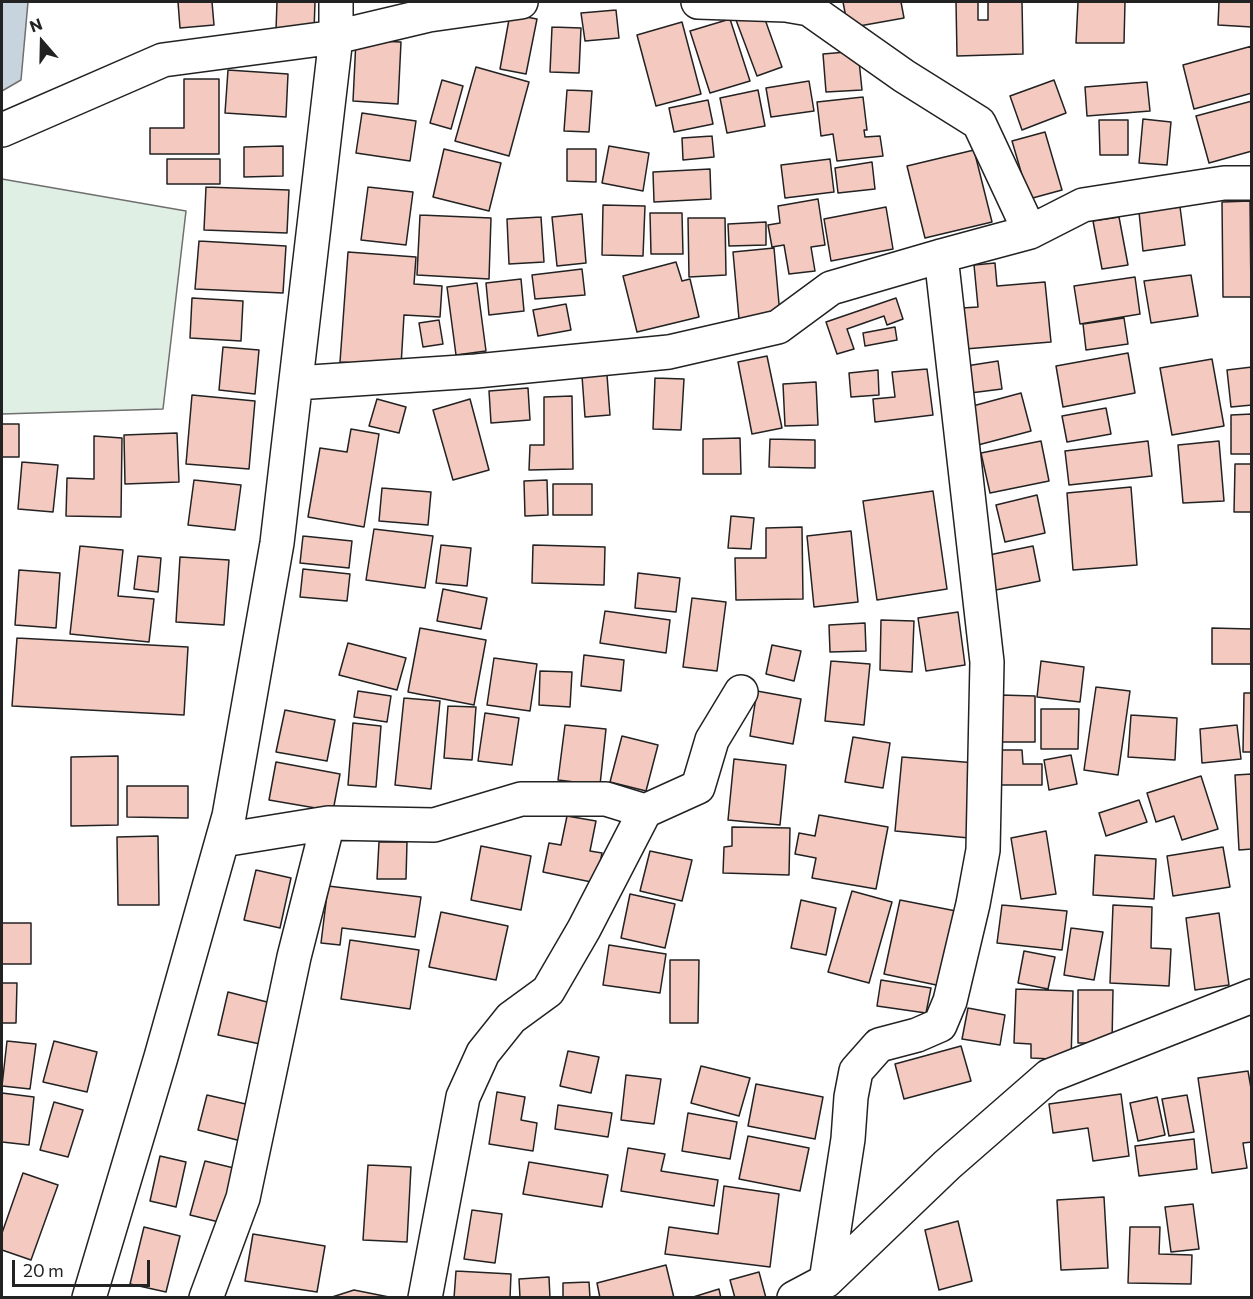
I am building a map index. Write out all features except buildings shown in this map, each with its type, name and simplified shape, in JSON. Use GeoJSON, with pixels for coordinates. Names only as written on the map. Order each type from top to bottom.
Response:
{"type":"FeatureCollection","features":[{"type":"Feature","properties":{"kind":"street"},"geometry":{"type":"LineString","coordinates":[[89,1298],[223,840],[231,805],[277,543],[336,37],[336,2]]}},
{"type":"Feature","properties":{"kind":"street"},"geometry":{"type":"LineString","coordinates":[[2,130],[163,60],[336,37],[429,15],[521,2]]}},
{"type":"Feature","properties":{"kind":"street"},"geometry":{"type":"LineString","coordinates":[[698,2],[787,3],[809,9],[904,76],[979,123],[1030,232]]}},
{"type":"Feature","properties":{"kind":"street"},"geometry":{"type":"LineString","coordinates":[[296,383],[476,371],[669,351],[778,327],[831,288],[1030,232],[1083,205],[1224,183],[1251,183]]}},
{"type":"Feature","properties":{"kind":"street"},"geometry":{"type":"LineString","coordinates":[[826,1281],[848,1139],[850,1097],[856,1071],[879,1045],[917,1035],[940,1025],[950,1001],[983,850],[987,662],[941,256]]}},
{"type":"Feature","properties":{"kind":"street"},"geometry":{"type":"LineString","coordinates":[[425,1298],[463,1097],[483,1053],[511,1018],[548,991],[584,929],[645,811],[698,787],[712,740],[741,692]]}},
{"type":"Feature","properties":{"kind":"street"},"geometry":{"type":"LineString","coordinates":[[223,840],[328,823],[434,825],[521,799],[606,799],[645,811]]}},
{"type":"Feature","properties":{"kind":"street"},"geometry":{"type":"LineString","coordinates":[[206,1298],[243,1198],[294,957],[328,823]]}},
{"type":"Feature","properties":{"kind":"street"},"geometry":{"type":"LineString","coordinates":[[794,1298],[826,1281],[947,1165],[1049,1076],[1251,996]]}},
{"type":"Feature","properties":{"kind":"green space"},"geometry":{"type":"Polygon","coordinates":[[[2,179],[186,211],[163,409],[2,414],[2,179]]]}},
{"type":"Feature","properties":{"kind":"shaded area"},"geometry":{"type":"Polygon","coordinates":[[[2,2],[28,2],[21,80],[2,91],[2,2]]]}}]}
